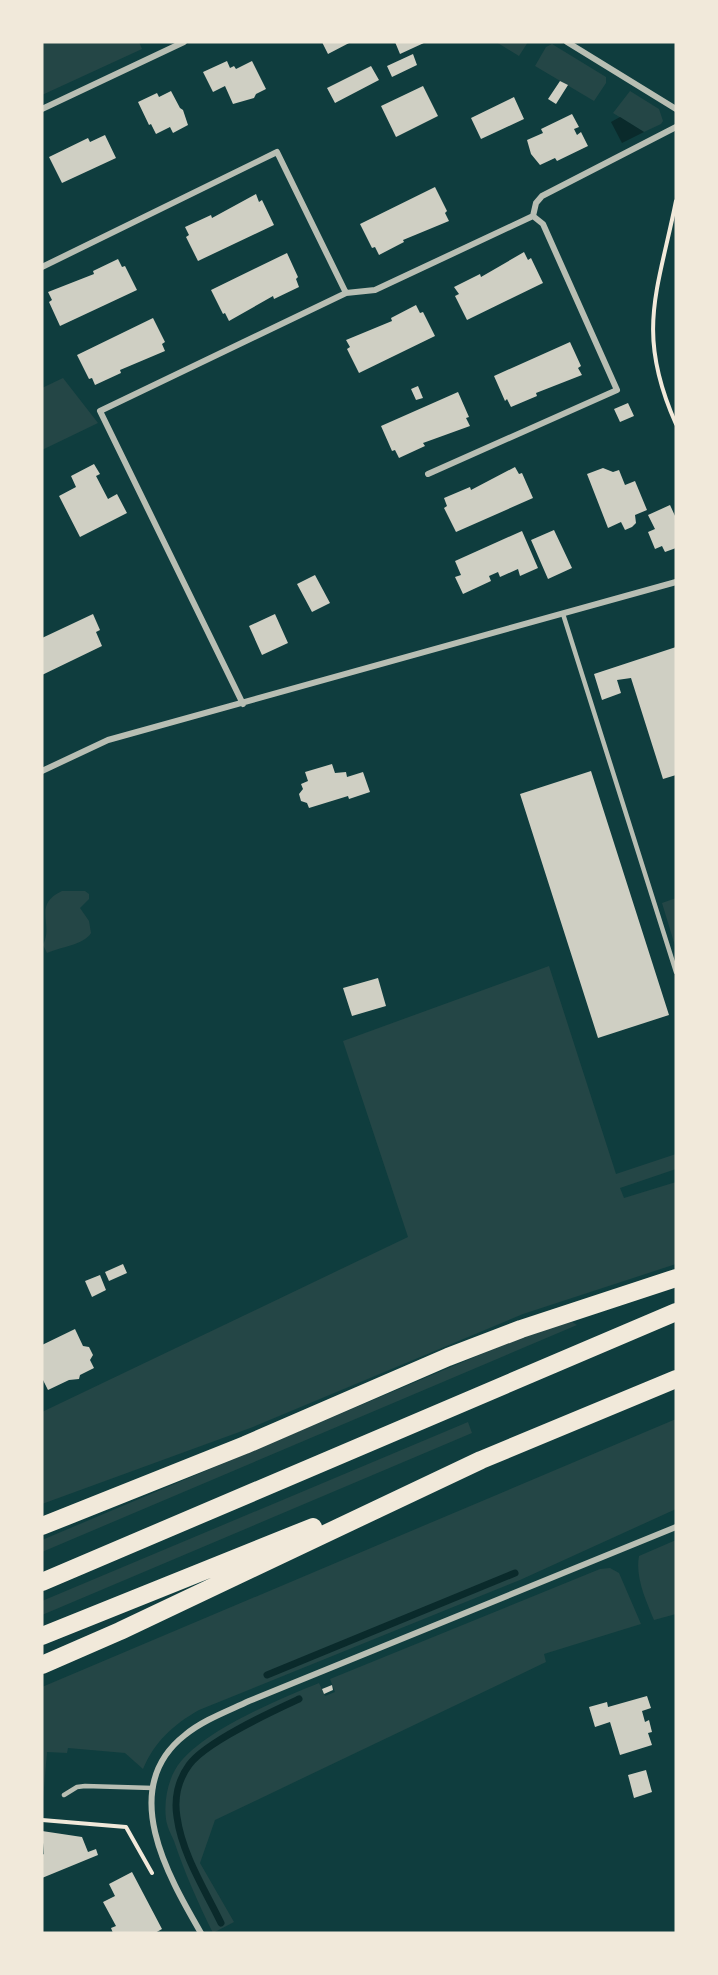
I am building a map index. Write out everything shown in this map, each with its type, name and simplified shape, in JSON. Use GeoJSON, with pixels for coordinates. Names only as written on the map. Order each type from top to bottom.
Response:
{"type":"FeatureCollection","features":[{"type":"Feature","properties":{"kind":"highway"},"geometry":{"type":"LineString","coordinates":[[42,1526],[245,1445],[448,1357],[521,1329],[676,1278]]}},
{"type":"Feature","properties":{"kind":"highway"},"geometry":{"type":"LineString","coordinates":[[42,1582],[676,1312]]}},
{"type":"Feature","properties":{"kind":"highway"},"geometry":{"type":"LineString","coordinates":[[42,1636],[473,1464],[676,1379]]}},
{"type":"Feature","properties":{"kind":"highway"},"geometry":{"type":"LineString","coordinates":[[42,1665],[120,1631],[473,1464]]}},
{"type":"Feature","properties":{"kind":"street"},"geometry":{"type":"LineString","coordinates":[[42,109],[184,42]]}},
{"type":"Feature","properties":{"kind":"street"},"geometry":{"type":"LineString","coordinates":[[567,42],[676,108]]}},
{"type":"Feature","properties":{"kind":"street"},"geometry":{"type":"LineString","coordinates":[[533,216],[536,203],[542,196],[676,127]]}},
{"type":"Feature","properties":{"kind":"street"},"geometry":{"type":"LineString","coordinates":[[42,267],[278,152],[346,293]]}},
{"type":"Feature","properties":{"kind":"street"},"geometry":{"type":"LineString","coordinates":[[243,704],[100,411],[346,293],[375,290],[533,216]]}},
{"type":"Feature","properties":{"kind":"street"},"geometry":{"type":"LineString","coordinates":[[428,474],[618,390],[543,224],[533,216]]}},
{"type":"Feature","properties":{"kind":"street"},"geometry":{"type":"LineString","coordinates":[[42,771],[108,740],[676,582]]}},
{"type":"Feature","properties":{"kind":"street"},"geometry":{"type":"LineString","coordinates":[[201,1933],[175,1887],[152,1825],[153,1788],[162,1762],[172,1746],[186,1734],[239,1706],[676,1527]]}},
{"type":"Feature","properties":{"kind":"lane"},"geometry":{"type":"LineString","coordinates":[[563,614],[676,972]]}},
{"type":"Feature","properties":{"kind":"lane"},"geometry":{"type":"LineString","coordinates":[[64,1795],[77,1787],[85,1786],[153,1788]]}},
{"type":"Feature","properties":{"kind":"path"},"geometry":{"type":"LineString","coordinates":[[676,201],[662,254],[652,338],[655,364],[676,424]]}},
{"type":"Feature","properties":{"kind":"path"},"geometry":{"type":"LineString","coordinates":[[42,1820],[126,1827],[155,1877]]}},
{"type":"Feature","properties":{"kind":"shaded area"},"geometry":{"type":"Polygon","coordinates":[[[42,42],[139,42],[142,49],[42,95],[42,42]]]}},
{"type":"Feature","properties":{"kind":"shaded area"},"geometry":{"type":"Polygon","coordinates":[[[496,42],[528,42],[519,56],[496,42]]]}},
{"type":"Feature","properties":{"kind":"shaded area"},"geometry":{"type":"Polygon","coordinates":[[[552,44],[606,77],[606,83],[594,101],[535,66],[546,47],[552,44]]]}},
{"type":"Feature","properties":{"kind":"shaded area"},"geometry":{"type":"Polygon","coordinates":[[[630,91],[659,109],[663,121],[661,124],[644,132],[613,113],[630,91]]]}},
{"type":"Feature","properties":{"kind":"shaded area"},"geometry":{"type":"Polygon","coordinates":[[[620,117],[644,132],[622,143],[611,122],[620,117]]]}},
{"type":"Feature","properties":{"kind":"shaded area"},"geometry":{"type":"Polygon","coordinates":[[[63,378],[98,423],[42,450],[42,388],[63,378]]]}},
{"type":"Feature","properties":{"kind":"shaded area"},"geometry":{"type":"Polygon","coordinates":[[[62,891],[85,891],[89,894],[89,899],[80,908],[89,921],[91,933],[77,943],[47,953],[43,945],[46,937],[46,908],[53,896],[62,891]]]}},
{"type":"Feature","properties":{"kind":"shaded area"},"geometry":{"type":"Polygon","coordinates":[[[676,898],[676,949],[662,903],[676,898]]]}},
{"type":"Feature","properties":{"kind":"shaded area"},"geometry":{"type":"Polygon","coordinates":[[[549,966],[616,1174],[676,1154],[676,1169],[620,1188],[624,1198],[676,1182],[676,1264],[523,1314],[253,1427],[42,1504],[42,1412],[408,1237],[343,1041],[549,966]]]}},
{"type":"Feature","properties":{"kind":"shaded area"},"geometry":{"type":"Polygon","coordinates":[[[572,1322],[577,1325],[42,1552],[42,1540],[529,1334],[572,1322]]]}},
{"type":"Feature","properties":{"kind":"shaded area"},"geometry":{"type":"Polygon","coordinates":[[[676,1419],[676,1509],[520,1580],[199,1710],[181,1722],[159,1742],[143,1769],[125,1753],[68,1748],[67,1753],[47,1752],[42,1812],[42,1687],[676,1419]]]}},
{"type":"Feature","properties":{"kind":"shaded area"},"geometry":{"type":"Polygon","coordinates":[[[468,1422],[472,1433],[42,1615],[42,1601],[468,1422]]]}},
{"type":"Feature","properties":{"kind":"shaded area"},"geometry":{"type":"Polygon","coordinates":[[[676,1540],[676,1614],[654,1620],[640,1580],[639,1556],[676,1540]]]}},
{"type":"Feature","properties":{"kind":"shaded area"},"geometry":{"type":"Polygon","coordinates":[[[610,1568],[619,1573],[641,1624],[544,1654],[546,1662],[215,1820],[200,1863],[234,1922],[213,1933],[168,1828],[165,1813],[170,1781],[186,1756],[220,1730],[283,1698],[319,1683],[325,1696],[335,1692],[330,1679],[600,1569],[610,1568]]]}},
{"type":"Feature","properties":{"kind":"building"},"geometry":{"type":"Polygon","coordinates":[[[322,42],[351,42],[328,54],[322,42]]]}},
{"type":"Feature","properties":{"kind":"building"},"geometry":{"type":"Polygon","coordinates":[[[395,42],[426,42],[400,54],[395,42]]]}},
{"type":"Feature","properties":{"kind":"building"},"geometry":{"type":"Polygon","coordinates":[[[413,54],[417,65],[392,77],[387,66],[413,54]]]}},
{"type":"Feature","properties":{"kind":"building"},"geometry":{"type":"Polygon","coordinates":[[[227,61],[230,68],[234,66],[236,69],[252,61],[266,89],[256,94],[254,98],[233,104],[225,86],[213,92],[203,72],[227,61]]]}},
{"type":"Feature","properties":{"kind":"building"},"geometry":{"type":"Polygon","coordinates":[[[371,66],[379,80],[335,103],[327,88],[371,66]]]}},
{"type":"Feature","properties":{"kind":"building"},"geometry":{"type":"Polygon","coordinates":[[[560,81],[568,85],[556,104],[548,99],[560,81]]]}},
{"type":"Feature","properties":{"kind":"building"},"geometry":{"type":"Polygon","coordinates":[[[423,86],[438,116],[396,137],[381,106],[423,86]]]}},
{"type":"Feature","properties":{"kind":"building"},"geometry":{"type":"Polygon","coordinates":[[[171,91],[183,110],[188,125],[173,133],[170,127],[156,134],[138,102],[157,93],[159,97],[171,91]]]}},
{"type":"Feature","properties":{"kind":"building"},"geometry":{"type":"Polygon","coordinates":[[[514,97],[524,119],[481,139],[471,118],[514,97]]]}},
{"type":"Feature","properties":{"kind":"building"},"geometry":{"type":"Polygon","coordinates":[[[572,114],[579,127],[574,129],[577,135],[581,132],[588,146],[557,161],[555,158],[540,165],[531,154],[527,140],[543,133],[541,129],[572,114]]]}},
{"type":"Feature","properties":{"kind":"building"},"geometry":{"type":"Polygon","coordinates":[[[105,135],[116,158],[62,183],[49,157],[88,138],[90,142],[105,135]]]}},
{"type":"Feature","properties":{"kind":"building"},"geometry":{"type":"Polygon","coordinates":[[[435,187],[447,211],[445,213],[449,221],[403,240],[404,242],[379,255],[375,247],[372,248],[360,224],[435,187]]]}},
{"type":"Feature","properties":{"kind":"building"},"geometry":{"type":"Polygon","coordinates":[[[256,194],[259,202],[262,200],[274,225],[198,261],[186,237],[189,235],[185,227],[211,215],[212,218],[256,194]]]}},
{"type":"Feature","properties":{"kind":"building"},"geometry":{"type":"Polygon","coordinates":[[[524,252],[528,260],[531,258],[543,283],[467,320],[455,296],[459,294],[454,287],[480,274],[481,277],[524,252]]]}},
{"type":"Feature","properties":{"kind":"building"},"geometry":{"type":"Polygon","coordinates":[[[287,253],[298,277],[296,279],[299,287],[274,299],[273,296],[229,321],[211,290],[287,253]]]}},
{"type":"Feature","properties":{"kind":"building"},"geometry":{"type":"Polygon","coordinates":[[[118,259],[122,267],[125,266],[137,290],[60,326],[49,302],[52,300],[48,292],[94,274],[93,271],[118,259]]]}},
{"type":"Feature","properties":{"kind":"building"},"geometry":{"type":"Polygon","coordinates":[[[416,305],[420,313],[423,312],[435,336],[359,373],[347,349],[350,347],[346,340],[392,321],[391,318],[416,305]]]}},
{"type":"Feature","properties":{"kind":"building"},"geometry":{"type":"Polygon","coordinates":[[[153,318],[165,342],[162,344],[165,351],[120,370],[121,373],[95,385],[92,378],[89,379],[77,355],[153,318]]]}},
{"type":"Feature","properties":{"kind":"building"},"geometry":{"type":"Polygon","coordinates":[[[570,342],[581,366],[578,368],[582,375],[536,393],[537,396],[511,407],[507,399],[505,401],[494,376],[570,342]]]}},
{"type":"Feature","properties":{"kind":"building"},"geometry":{"type":"Polygon","coordinates":[[[418,386],[423,398],[416,400],[411,389],[418,386]]]}},
{"type":"Feature","properties":{"kind":"building"},"geometry":{"type":"Polygon","coordinates":[[[458,392],[469,417],[466,418],[470,426],[423,443],[425,446],[399,458],[395,450],[392,451],[381,426],[458,392]]]}},
{"type":"Feature","properties":{"kind":"building"},"geometry":{"type":"Polygon","coordinates":[[[628,403],[634,416],[620,422],[614,409],[628,403]]]}},
{"type":"Feature","properties":{"kind":"building"},"geometry":{"type":"Polygon","coordinates":[[[94,464],[100,474],[96,476],[108,499],[117,494],[127,513],[80,537],[59,496],[76,487],[71,476],[94,464]]]}},
{"type":"Feature","properties":{"kind":"building"},"geometry":{"type":"Polygon","coordinates":[[[515,467],[519,474],[522,473],[533,498],[456,532],[444,508],[447,506],[444,498],[470,487],[471,490],[515,467]]]}},
{"type":"Feature","properties":{"kind":"building"},"geometry":{"type":"Polygon","coordinates":[[[603,468],[613,472],[619,470],[625,485],[635,481],[647,510],[635,515],[636,523],[625,530],[621,522],[608,528],[587,474],[603,468]]]}},
{"type":"Feature","properties":{"kind":"building"},"geometry":{"type":"Polygon","coordinates":[[[670,505],[676,518],[676,548],[665,552],[662,546],[655,549],[648,532],[655,529],[648,515],[670,505]]]}},
{"type":"Feature","properties":{"kind":"building"},"geometry":{"type":"Polygon","coordinates":[[[554,530],[572,568],[548,579],[531,540],[554,530]]]}},
{"type":"Feature","properties":{"kind":"building"},"geometry":{"type":"Polygon","coordinates":[[[522,531],[538,568],[520,576],[518,569],[500,577],[498,572],[489,576],[491,581],[463,594],[455,577],[461,575],[455,561],[522,531]]]}},
{"type":"Feature","properties":{"kind":"building"},"geometry":{"type":"Polygon","coordinates":[[[315,575],[330,603],[312,612],[297,584],[315,575]]]}},
{"type":"Feature","properties":{"kind":"building"},"geometry":{"type":"Polygon","coordinates":[[[93,614],[100,630],[96,632],[102,646],[42,675],[42,638],[93,614]]]}},
{"type":"Feature","properties":{"kind":"building"},"geometry":{"type":"Polygon","coordinates":[[[275,614],[288,643],[262,655],[249,626],[275,614]]]}},
{"type":"Feature","properties":{"kind":"building"},"geometry":{"type":"Polygon","coordinates":[[[676,647],[676,775],[663,779],[631,678],[617,680],[621,693],[602,700],[594,674],[676,647]]]}},
{"type":"Feature","properties":{"kind":"building"},"geometry":{"type":"Polygon","coordinates":[[[332,764],[335,773],[346,772],[347,777],[363,772],[370,792],[309,808],[307,803],[301,801],[299,794],[303,789],[301,784],[308,781],[305,772],[332,764]]]}},
{"type":"Feature","properties":{"kind":"building"},"geometry":{"type":"Polygon","coordinates":[[[591,771],[669,1015],[598,1038],[520,794],[591,771]]]}},
{"type":"Feature","properties":{"kind":"building"},"geometry":{"type":"Polygon","coordinates":[[[378,978],[386,1006],[352,1016],[343,988],[378,978]]]}},
{"type":"Feature","properties":{"kind":"building"},"geometry":{"type":"Polygon","coordinates":[[[123,1264],[127,1273],[109,1281],[105,1272],[123,1264]]]}},
{"type":"Feature","properties":{"kind":"building"},"geometry":{"type":"Polygon","coordinates":[[[100,1275],[106,1290],[92,1297],[85,1281],[100,1275]]]}},
{"type":"Feature","properties":{"kind":"building"},"geometry":{"type":"Polygon","coordinates":[[[75,1329],[83,1346],[89,1347],[93,1355],[90,1360],[94,1368],[80,1375],[79,1379],[69,1380],[48,1390],[42,1378],[42,1345],[75,1329]]]}},
{"type":"Feature","properties":{"kind":"building"},"geometry":{"type":"Polygon","coordinates":[[[332,1685],[333,1690],[324,1694],[322,1689],[332,1685]]]}},
{"type":"Feature","properties":{"kind":"building"},"geometry":{"type":"Polygon","coordinates":[[[647,1696],[651,1708],[642,1711],[645,1722],[649,1720],[652,1732],[648,1733],[652,1745],[620,1755],[610,1722],[595,1727],[589,1707],[607,1702],[608,1707],[647,1696]]]}},
{"type":"Feature","properties":{"kind":"building"},"geometry":{"type":"Polygon","coordinates":[[[646,1770],[652,1792],[634,1798],[628,1775],[646,1770]]]}},
{"type":"Feature","properties":{"kind":"building"},"geometry":{"type":"Polygon","coordinates":[[[42,1831],[82,1837],[88,1852],[96,1849],[98,1855],[42,1878],[42,1855],[44,1854],[42,1831]]]}},
{"type":"Feature","properties":{"kind":"building"},"geometry":{"type":"Polygon","coordinates":[[[132,1872],[162,1929],[155,1933],[113,1933],[111,1928],[116,1926],[103,1902],[115,1896],[109,1884],[132,1872]]]}},
{"type":"Feature","properties":{"kind":"waterway"},"geometry":{"type":"LineString","coordinates":[[267,1675],[515,1573]]}},
{"type":"Feature","properties":{"kind":"waterway"},"geometry":{"type":"LineString","coordinates":[[221,1923],[184,1845],[176,1803],[180,1783],[189,1765],[209,1747],[240,1728],[299,1699]]}}]}
